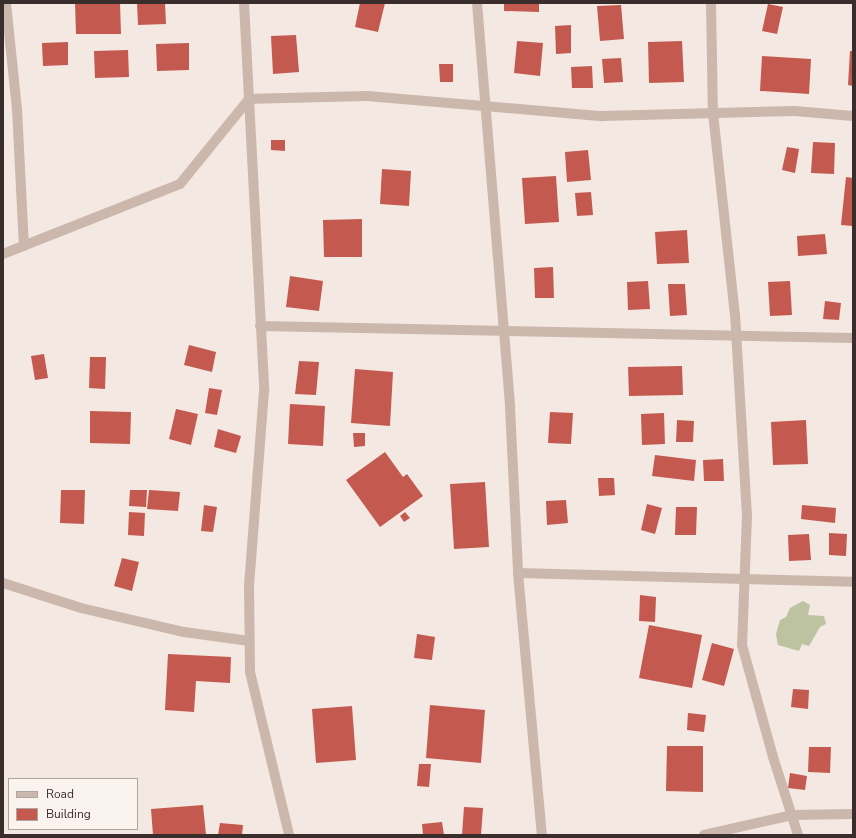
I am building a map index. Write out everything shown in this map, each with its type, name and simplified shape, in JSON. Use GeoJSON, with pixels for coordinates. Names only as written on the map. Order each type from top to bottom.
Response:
{"type":"FeatureCollection","features":[{"type":"Feature","properties":{"kind":"street"},"geometry":{"type":"LineString","coordinates":[[6,3],[17,109],[24,246]]}},
{"type":"Feature","properties":{"kind":"street"},"geometry":{"type":"LineString","coordinates":[[244,3],[264,390],[249,587],[250,672],[289,835]]}},
{"type":"Feature","properties":{"kind":"street"},"geometry":{"type":"LineString","coordinates":[[477,3],[503,331],[518,573],[542,835]]}},
{"type":"Feature","properties":{"kind":"street"},"geometry":{"type":"LineString","coordinates":[[711,3],[713,113],[737,338],[747,516],[742,645],[773,757],[798,835]]}},
{"type":"Feature","properties":{"kind":"street"},"geometry":{"type":"LineString","coordinates":[[3,254],[180,184],[249,99],[367,96],[602,116],[795,111],[853,116]]}},
{"type":"Feature","properties":{"kind":"street"},"geometry":{"type":"LineString","coordinates":[[260,326],[737,338],[853,338]]}},
{"type":"Feature","properties":{"kind":"street"},"geometry":{"type":"LineString","coordinates":[[518,573],[853,582]]}},
{"type":"Feature","properties":{"kind":"street"},"geometry":{"type":"LineString","coordinates":[[3,583],[82,608],[184,632],[249,641]]}},
{"type":"Feature","properties":{"kind":"street"},"geometry":{"type":"LineString","coordinates":[[704,835],[792,815],[853,814]]}},
{"type":"Feature","properties":{"kind":"green space"},"geometry":{"type":"Polygon","coordinates":[[[803,601],[810,605],[808,615],[824,616],[826,624],[820,627],[809,646],[802,644],[799,651],[778,645],[776,634],[780,620],[786,617],[790,608],[803,601]]]}},
{"type":"Feature","properties":{"kind":"building"},"geometry":{"type":"Polygon","coordinates":[[[75,3],[120,3],[121,34],[76,34],[75,3]]]}},
{"type":"Feature","properties":{"kind":"building"},"geometry":{"type":"Polygon","coordinates":[[[137,3],[165,3],[166,24],[138,25],[137,3]]]}},
{"type":"Feature","properties":{"kind":"building"},"geometry":{"type":"Polygon","coordinates":[[[360,3],[385,3],[378,32],[355,27],[360,3]]]}},
{"type":"Feature","properties":{"kind":"building"},"geometry":{"type":"Polygon","coordinates":[[[504,3],[539,3],[539,12],[504,11],[504,3]]]}},
{"type":"Feature","properties":{"kind":"building"},"geometry":{"type":"Polygon","coordinates":[[[768,4],[783,7],[777,34],[762,31],[768,4]]]}},
{"type":"Feature","properties":{"kind":"building"},"geometry":{"type":"Polygon","coordinates":[[[621,5],[624,39],[600,41],[597,6],[621,5]]]}},
{"type":"Feature","properties":{"kind":"building"},"geometry":{"type":"Polygon","coordinates":[[[571,25],[571,53],[556,54],[555,26],[571,25]]]}},
{"type":"Feature","properties":{"kind":"building"},"geometry":{"type":"Polygon","coordinates":[[[296,35],[299,72],[273,74],[271,36],[296,35]]]}},
{"type":"Feature","properties":{"kind":"building"},"geometry":{"type":"Polygon","coordinates":[[[517,41],[543,43],[540,76],[514,73],[517,41]]]}},
{"type":"Feature","properties":{"kind":"building"},"geometry":{"type":"Polygon","coordinates":[[[682,41],[684,82],[649,83],[648,42],[682,41]]]}},
{"type":"Feature","properties":{"kind":"building"},"geometry":{"type":"Polygon","coordinates":[[[68,42],[68,65],[43,66],[42,43],[68,42]]]}},
{"type":"Feature","properties":{"kind":"building"},"geometry":{"type":"Polygon","coordinates":[[[189,43],[189,70],[157,71],[156,44],[189,43]]]}},
{"type":"Feature","properties":{"kind":"building"},"geometry":{"type":"Polygon","coordinates":[[[128,50],[129,77],[95,78],[94,51],[128,50]]]}},
{"type":"Feature","properties":{"kind":"building"},"geometry":{"type":"Polygon","coordinates":[[[850,51],[853,51],[853,86],[848,85],[850,51]]]}},
{"type":"Feature","properties":{"kind":"building"},"geometry":{"type":"Polygon","coordinates":[[[762,56],[811,59],[809,94],[760,91],[762,56]]]}},
{"type":"Feature","properties":{"kind":"building"},"geometry":{"type":"Polygon","coordinates":[[[621,58],[623,82],[604,83],[602,59],[621,58]]]}},
{"type":"Feature","properties":{"kind":"building"},"geometry":{"type":"Polygon","coordinates":[[[439,64],[453,64],[453,82],[440,82],[439,64]]]}},
{"type":"Feature","properties":{"kind":"building"},"geometry":{"type":"Polygon","coordinates":[[[592,66],[593,88],[572,88],[571,67],[592,66]]]}},
{"type":"Feature","properties":{"kind":"building"},"geometry":{"type":"Polygon","coordinates":[[[271,140],[285,140],[285,151],[271,150],[271,140]]]}},
{"type":"Feature","properties":{"kind":"building"},"geometry":{"type":"Polygon","coordinates":[[[813,142],[835,143],[834,174],[811,173],[813,142]]]}},
{"type":"Feature","properties":{"kind":"building"},"geometry":{"type":"Polygon","coordinates":[[[787,147],[799,149],[795,173],[782,170],[787,147]]]}},
{"type":"Feature","properties":{"kind":"building"},"geometry":{"type":"Polygon","coordinates":[[[588,150],[591,180],[567,182],[565,152],[588,150]]]}},
{"type":"Feature","properties":{"kind":"building"},"geometry":{"type":"Polygon","coordinates":[[[382,169],[411,171],[409,206],[380,204],[382,169]]]}},
{"type":"Feature","properties":{"kind":"building"},"geometry":{"type":"Polygon","coordinates":[[[556,176],[559,222],[525,224],[522,178],[556,176]]]}},
{"type":"Feature","properties":{"kind":"building"},"geometry":{"type":"Polygon","coordinates":[[[846,177],[853,178],[853,226],[841,225],[846,177]]]}},
{"type":"Feature","properties":{"kind":"building"},"geometry":{"type":"Polygon","coordinates":[[[591,192],[593,215],[577,216],[575,193],[591,192]]]}},
{"type":"Feature","properties":{"kind":"building"},"geometry":{"type":"Polygon","coordinates":[[[362,219],[362,257],[324,257],[323,220],[362,219]]]}},
{"type":"Feature","properties":{"kind":"building"},"geometry":{"type":"Polygon","coordinates":[[[687,230],[689,263],[657,264],[655,232],[687,230]]]}},
{"type":"Feature","properties":{"kind":"building"},"geometry":{"type":"Polygon","coordinates":[[[825,234],[827,254],[798,256],[797,236],[825,234]]]}},
{"type":"Feature","properties":{"kind":"building"},"geometry":{"type":"Polygon","coordinates":[[[553,267],[554,298],[535,298],[534,268],[553,267]]]}},
{"type":"Feature","properties":{"kind":"building"},"geometry":{"type":"Polygon","coordinates":[[[290,276],[323,281],[319,311],[286,307],[290,276]]]}},
{"type":"Feature","properties":{"kind":"building"},"geometry":{"type":"Polygon","coordinates":[[[648,281],[650,309],[628,310],[627,282],[648,281]]]}},
{"type":"Feature","properties":{"kind":"building"},"geometry":{"type":"Polygon","coordinates":[[[790,281],[792,315],[770,316],[768,282],[790,281]]]}},
{"type":"Feature","properties":{"kind":"building"},"geometry":{"type":"Polygon","coordinates":[[[668,284],[685,284],[687,315],[670,316],[668,284]]]}},
{"type":"Feature","properties":{"kind":"building"},"geometry":{"type":"Polygon","coordinates":[[[825,301],[841,303],[839,320],[823,319],[825,301]]]}},
{"type":"Feature","properties":{"kind":"building"},"geometry":{"type":"Polygon","coordinates":[[[189,345],[216,352],[212,372],[184,365],[189,345]]]}},
{"type":"Feature","properties":{"kind":"building"},"geometry":{"type":"Polygon","coordinates":[[[44,354],[48,378],[35,380],[31,356],[44,354]]]}},
{"type":"Feature","properties":{"kind":"building"},"geometry":{"type":"Polygon","coordinates":[[[90,357],[106,357],[105,389],[89,388],[90,357]]]}},
{"type":"Feature","properties":{"kind":"building"},"geometry":{"type":"Polygon","coordinates":[[[299,361],[319,362],[316,395],[295,394],[299,361]]]}},
{"type":"Feature","properties":{"kind":"building"},"geometry":{"type":"Polygon","coordinates":[[[682,366],[683,395],[629,396],[628,367],[682,366]]]}},
{"type":"Feature","properties":{"kind":"building"},"geometry":{"type":"Polygon","coordinates":[[[355,369],[393,372],[390,426],[351,423],[355,369]]]}},
{"type":"Feature","properties":{"kind":"building"},"geometry":{"type":"Polygon","coordinates":[[[209,388],[222,390],[217,415],[205,413],[209,388]]]}},
{"type":"Feature","properties":{"kind":"building"},"geometry":{"type":"Polygon","coordinates":[[[290,404],[325,406],[323,446],[288,444],[290,404]]]}},
{"type":"Feature","properties":{"kind":"building"},"geometry":{"type":"Polygon","coordinates":[[[176,409],[198,414],[191,445],[169,439],[176,409]]]}},
{"type":"Feature","properties":{"kind":"building"},"geometry":{"type":"Polygon","coordinates":[[[90,411],[131,412],[130,444],[90,443],[90,411]]]}},
{"type":"Feature","properties":{"kind":"building"},"geometry":{"type":"Polygon","coordinates":[[[550,412],[573,413],[571,444],[548,443],[550,412]]]}},
{"type":"Feature","properties":{"kind":"building"},"geometry":{"type":"Polygon","coordinates":[[[664,413],[665,444],[642,445],[641,414],[664,413]]]}},
{"type":"Feature","properties":{"kind":"building"},"geometry":{"type":"Polygon","coordinates":[[[677,420],[694,421],[693,442],[676,442],[677,420]]]}},
{"type":"Feature","properties":{"kind":"building"},"geometry":{"type":"Polygon","coordinates":[[[806,420],[808,464],[773,465],[771,422],[806,420]]]}},
{"type":"Feature","properties":{"kind":"building"},"geometry":{"type":"Polygon","coordinates":[[[218,429],[241,436],[236,453],[214,447],[218,429]]]}},
{"type":"Feature","properties":{"kind":"building"},"geometry":{"type":"Polygon","coordinates":[[[353,433],[365,433],[365,446],[354,447],[353,433]]]}},
{"type":"Feature","properties":{"kind":"building"},"geometry":{"type":"Polygon","coordinates":[[[385,452],[403,477],[407,474],[423,496],[380,527],[346,480],[385,452]]]}},
{"type":"Feature","properties":{"kind":"building"},"geometry":{"type":"Polygon","coordinates":[[[655,455],[696,460],[694,481],[652,476],[655,455]]]}},
{"type":"Feature","properties":{"kind":"building"},"geometry":{"type":"Polygon","coordinates":[[[723,459],[724,481],[704,481],[703,460],[723,459]]]}},
{"type":"Feature","properties":{"kind":"building"},"geometry":{"type":"Polygon","coordinates":[[[598,478],[614,478],[615,495],[599,496],[598,478]]]}},
{"type":"Feature","properties":{"kind":"building"},"geometry":{"type":"Polygon","coordinates":[[[485,482],[489,547],[454,549],[450,484],[485,482]]]}},
{"type":"Feature","properties":{"kind":"building"},"geometry":{"type":"Polygon","coordinates":[[[61,490],[85,490],[84,524],[60,523],[61,490]]]}},
{"type":"Feature","properties":{"kind":"building"},"geometry":{"type":"Polygon","coordinates":[[[130,490],[147,490],[146,507],[129,506],[130,490]]]}},
{"type":"Feature","properties":{"kind":"building"},"geometry":{"type":"Polygon","coordinates":[[[149,490],[180,492],[178,511],[147,509],[149,490]]]}},
{"type":"Feature","properties":{"kind":"building"},"geometry":{"type":"Polygon","coordinates":[[[566,500],[568,523],[547,525],[546,501],[566,500]]]}},
{"type":"Feature","properties":{"kind":"building"},"geometry":{"type":"Polygon","coordinates":[[[647,504],[662,508],[655,534],[641,530],[647,504]]]}},
{"type":"Feature","properties":{"kind":"building"},"geometry":{"type":"Polygon","coordinates":[[[204,505],[217,507],[213,532],[201,531],[204,505]]]}},
{"type":"Feature","properties":{"kind":"building"},"geometry":{"type":"Polygon","coordinates":[[[802,505],[836,508],[835,523],[801,519],[802,505]]]}},
{"type":"Feature","properties":{"kind":"building"},"geometry":{"type":"Polygon","coordinates":[[[676,507],[697,507],[696,535],[675,535],[676,507]]]}},
{"type":"Feature","properties":{"kind":"building"},"geometry":{"type":"Polygon","coordinates":[[[129,512],[145,513],[144,536],[128,535],[129,512]]]}},
{"type":"Feature","properties":{"kind":"building"},"geometry":{"type":"Polygon","coordinates":[[[405,512],[410,518],[404,522],[400,516],[405,512]]]}},
{"type":"Feature","properties":{"kind":"building"},"geometry":{"type":"Polygon","coordinates":[[[829,533],[847,534],[846,556],[829,555],[829,533]]]}},
{"type":"Feature","properties":{"kind":"building"},"geometry":{"type":"Polygon","coordinates":[[[809,534],[811,560],[789,561],[788,535],[809,534]]]}},
{"type":"Feature","properties":{"kind":"building"},"geometry":{"type":"Polygon","coordinates":[[[122,558],[139,562],[132,591],[114,586],[122,558]]]}},
{"type":"Feature","properties":{"kind":"building"},"geometry":{"type":"Polygon","coordinates":[[[640,595],[656,597],[655,622],[639,621],[640,595]]]}},
{"type":"Feature","properties":{"kind":"building"},"geometry":{"type":"Polygon","coordinates":[[[649,625],[702,635],[692,688],[639,678],[649,625]]]}},
{"type":"Feature","properties":{"kind":"building"},"geometry":{"type":"Polygon","coordinates":[[[417,634],[435,637],[432,660],[414,658],[417,634]]]}},
{"type":"Feature","properties":{"kind":"building"},"geometry":{"type":"Polygon","coordinates":[[[712,643],[734,649],[724,686],[702,680],[712,643]]]}},
{"type":"Feature","properties":{"kind":"building"},"geometry":{"type":"Polygon","coordinates":[[[168,654],[231,657],[230,683],[196,681],[194,712],[165,710],[168,654]]]}},
{"type":"Feature","properties":{"kind":"building"},"geometry":{"type":"Polygon","coordinates":[[[793,689],[809,690],[808,709],[791,707],[793,689]]]}},
{"type":"Feature","properties":{"kind":"building"},"geometry":{"type":"Polygon","coordinates":[[[430,705],[485,710],[481,763],[426,758],[430,705]]]}},
{"type":"Feature","properties":{"kind":"building"},"geometry":{"type":"Polygon","coordinates":[[[352,706],[356,760],[316,763],[312,709],[352,706]]]}},
{"type":"Feature","properties":{"kind":"building"},"geometry":{"type":"Polygon","coordinates":[[[688,713],[706,715],[704,732],[687,730],[688,713]]]}},
{"type":"Feature","properties":{"kind":"building"},"geometry":{"type":"Polygon","coordinates":[[[667,746],[703,746],[703,792],[666,791],[667,746]]]}},
{"type":"Feature","properties":{"kind":"building"},"geometry":{"type":"Polygon","coordinates":[[[809,747],[831,747],[830,773],[808,772],[809,747]]]}},
{"type":"Feature","properties":{"kind":"building"},"geometry":{"type":"Polygon","coordinates":[[[419,764],[431,764],[429,787],[417,786],[419,764]]]}},
{"type":"Feature","properties":{"kind":"building"},"geometry":{"type":"Polygon","coordinates":[[[790,773],[807,776],[805,790],[788,788],[790,773]]]}},
{"type":"Feature","properties":{"kind":"building"},"geometry":{"type":"Polygon","coordinates":[[[203,805],[206,835],[153,835],[151,809],[203,805]]]}},
{"type":"Feature","properties":{"kind":"building"},"geometry":{"type":"Polygon","coordinates":[[[464,807],[483,808],[481,835],[462,835],[464,807]]]}},
{"type":"Feature","properties":{"kind":"building"},"geometry":{"type":"Polygon","coordinates":[[[442,822],[444,835],[423,835],[422,824],[442,822]]]}},
{"type":"Feature","properties":{"kind":"building"},"geometry":{"type":"Polygon","coordinates":[[[220,823],[243,825],[242,835],[218,835],[220,823]]]}}]}
